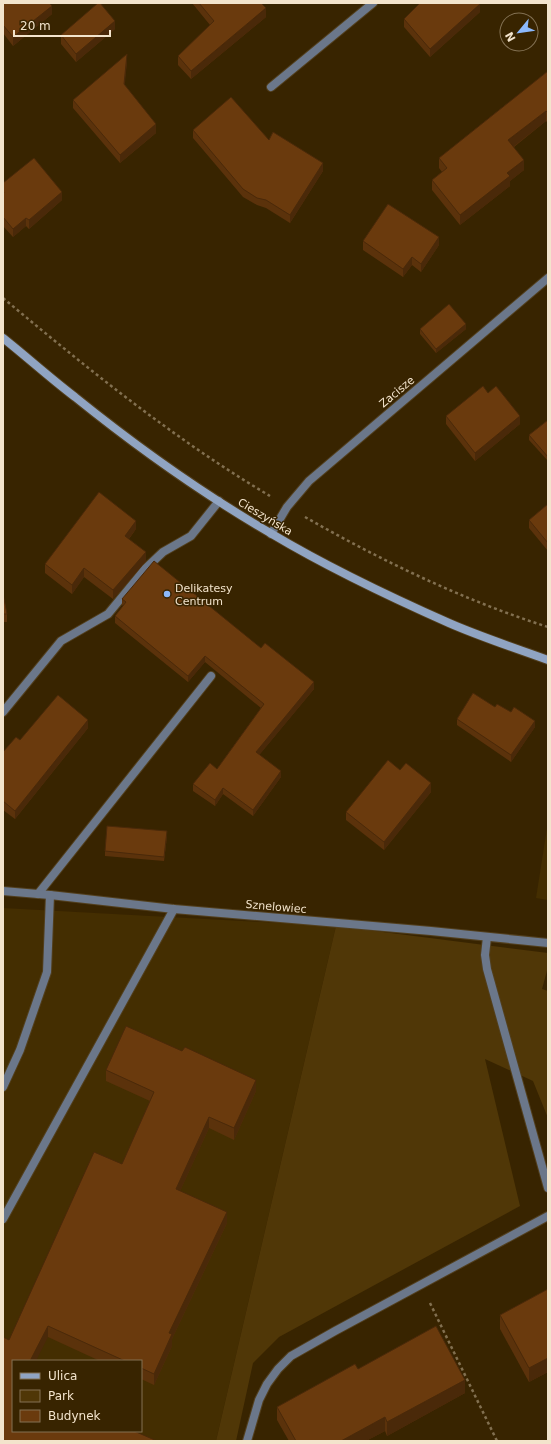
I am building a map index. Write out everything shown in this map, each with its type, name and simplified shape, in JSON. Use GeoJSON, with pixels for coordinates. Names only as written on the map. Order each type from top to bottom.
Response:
{"type":"FeatureCollection","features":[{"type":"Feature","properties":{"kind":"main road","name":"Cieszyńska"},"geometry":{"type":"LineString","coordinates":[[3,338],[127,438],[172,470],[271,534],[342,573],[398,600],[450,623],[548,660]]}},
{"type":"Feature","properties":{"kind":"street"},"geometry":{"type":"LineString","coordinates":[[271,87],[373,3]]}},
{"type":"Feature","properties":{"kind":"street","name":"Zacisze"},"geometry":{"type":"LineString","coordinates":[[271,534],[287,507],[309,481],[548,278]]}},
{"type":"Feature","properties":{"kind":"street"},"geometry":{"type":"LineString","coordinates":[[3,712],[61,641],[108,614],[145,569],[163,552],[191,536],[219,501]]}},
{"type":"Feature","properties":{"kind":"street"},"geometry":{"type":"LineString","coordinates":[[38,894],[211,676]]}},
{"type":"Feature","properties":{"kind":"street","name":"Sznelowiec"},"geometry":{"type":"LineString","coordinates":[[3,891],[174,909],[548,943]]}},
{"type":"Feature","properties":{"kind":"street"},"geometry":{"type":"LineString","coordinates":[[3,1087],[20,1050],[47,972],[50,895]]}},
{"type":"Feature","properties":{"kind":"street"},"geometry":{"type":"LineString","coordinates":[[3,1219],[174,909]]}},
{"type":"Feature","properties":{"kind":"street"},"geometry":{"type":"LineString","coordinates":[[487,937],[485,955],[487,969],[548,1188]]}},
{"type":"Feature","properties":{"kind":"street"},"geometry":{"type":"LineString","coordinates":[[248,1441],[259,1400],[267,1384],[278,1369],[291,1356],[548,1216]]}},
{"type":"Feature","properties":{"kind":"path"},"geometry":{"type":"LineString","coordinates":[[3,298],[73,356],[161,424],[202,453],[287,507],[364,550],[420,577],[464,597],[548,627]]}},
{"type":"Feature","properties":{"kind":"path"},"geometry":{"type":"LineString","coordinates":[[421,1284],[497,1441]]}},
{"type":"Feature","properties":{"kind":"shaded area"},"geometry":{"type":"Polygon","coordinates":[[[548,822],[548,900],[536,898],[548,822]]]}},
{"type":"Feature","properties":{"kind":"shaded area"},"geometry":{"type":"Polygon","coordinates":[[[3,908],[336,926],[216,1441],[3,1441],[3,908]]]}},
{"type":"Feature","properties":{"kind":"green space"},"geometry":{"type":"Polygon","coordinates":[[[336,926],[548,953],[548,967],[542,989],[548,991],[548,1118],[533,1081],[485,1059],[520,1206],[279,1337],[253,1363],[236,1441],[216,1441],[336,926]]]}},
{"type":"Feature","properties":{"kind":"building"},"geometry":{"type":"Polygon","coordinates":[[[3,3],[49,3],[52,6],[13,37],[3,25],[3,3]]]}},
{"type":"Feature","properties":{"kind":"building"},"geometry":{"type":"Polygon","coordinates":[[[98,3],[100,3],[115,21],[76,54],[61,35],[98,3]]]}},
{"type":"Feature","properties":{"kind":"building"},"geometry":{"type":"Polygon","coordinates":[[[199,3],[261,3],[266,8],[191,71],[178,56],[214,21],[199,3]]]}},
{"type":"Feature","properties":{"kind":"building"},"geometry":{"type":"Polygon","coordinates":[[[420,3],[480,4],[430,49],[404,19],[420,3]]]}},
{"type":"Feature","properties":{"kind":"building"},"geometry":{"type":"Polygon","coordinates":[[[127,54],[124,84],[156,124],[120,155],[73,100],[127,54]]]}},
{"type":"Feature","properties":{"kind":"building"},"geometry":{"type":"Polygon","coordinates":[[[548,71],[548,113],[546,111],[508,140],[524,160],[507,173],[510,176],[460,215],[432,180],[447,168],[439,158],[548,71]]]}},
{"type":"Feature","properties":{"kind":"building"},"geometry":{"type":"Polygon","coordinates":[[[231,97],[269,140],[273,132],[323,163],[290,215],[266,200],[257,198],[243,189],[193,130],[231,97]]]}},
{"type":"Feature","properties":{"kind":"building"},"geometry":{"type":"Polygon","coordinates":[[[34,158],[62,192],[29,220],[26,218],[13,229],[3,217],[3,183],[34,158]]]}},
{"type":"Feature","properties":{"kind":"building"},"geometry":{"type":"Polygon","coordinates":[[[388,204],[439,237],[421,264],[412,257],[403,269],[363,241],[388,204]]]}},
{"type":"Feature","properties":{"kind":"building"},"geometry":{"type":"Polygon","coordinates":[[[449,304],[466,324],[436,349],[420,329],[449,304]]]}},
{"type":"Feature","properties":{"kind":"building"},"geometry":{"type":"Polygon","coordinates":[[[483,386],[488,393],[496,386],[520,416],[475,453],[446,416],[483,386]]]}},
{"type":"Feature","properties":{"kind":"building"},"geometry":{"type":"Polygon","coordinates":[[[548,420],[548,457],[529,435],[548,420]]]}},
{"type":"Feature","properties":{"kind":"building"},"geometry":{"type":"Polygon","coordinates":[[[99,492],[136,521],[125,536],[146,552],[113,590],[84,568],[72,585],[45,564],[99,492]]]}},
{"type":"Feature","properties":{"kind":"building"},"geometry":{"type":"Polygon","coordinates":[[[548,504],[548,543],[529,520],[548,504]]]}},
{"type":"Feature","properties":{"kind":"building"},"geometry":{"type":"Polygon","coordinates":[[[154,561],[261,648],[265,643],[314,682],[256,752],[281,771],[253,810],[223,788],[215,800],[193,784],[210,763],[217,769],[264,704],[205,656],[188,676],[115,616],[126,602],[122,599],[154,561]]]}},
{"type":"Feature","properties":{"kind":"building"},"geometry":{"type":"Polygon","coordinates":[[[3,594],[7,614],[3,614],[3,594]]]}},
{"type":"Feature","properties":{"kind":"building"},"geometry":{"type":"Polygon","coordinates":[[[473,693],[495,707],[497,704],[511,712],[514,707],[535,721],[511,755],[457,719],[473,693]]]}},
{"type":"Feature","properties":{"kind":"building"},"geometry":{"type":"Polygon","coordinates":[[[58,695],[88,720],[15,811],[3,801],[3,752],[16,737],[20,740],[58,695]]]}},
{"type":"Feature","properties":{"kind":"building"},"geometry":{"type":"Polygon","coordinates":[[[388,760],[400,770],[406,763],[431,783],[384,842],[346,812],[388,760]]]}},
{"type":"Feature","properties":{"kind":"building"},"geometry":{"type":"Polygon","coordinates":[[[107,826],[167,831],[164,857],[105,851],[107,826]]]}},
{"type":"Feature","properties":{"kind":"building"},"geometry":{"type":"Polygon","coordinates":[[[126,1026],[182,1051],[185,1047],[256,1080],[234,1128],[209,1117],[176,1189],[227,1212],[169,1333],[172,1334],[154,1374],[142,1368],[142,1360],[123,1360],[48,1326],[31,1360],[12,1360],[12,1432],[136,1432],[157,1441],[3,1441],[3,1337],[9,1340],[94,1152],[122,1164],[154,1092],[106,1070],[126,1026]]]}},
{"type":"Feature","properties":{"kind":"building"},"geometry":{"type":"Polygon","coordinates":[[[548,1289],[548,1358],[529,1368],[500,1315],[548,1289]]]}},
{"type":"Feature","properties":{"kind":"building"},"geometry":{"type":"Polygon","coordinates":[[[436,1326],[465,1380],[387,1422],[385,1417],[341,1441],[296,1441],[277,1407],[355,1364],[358,1369],[436,1326]]]}},
{"type":"Feature","properties":{"kind":"place","name":"Delikatesy Centrum"},"geometry":{"type":"Point","coordinates":[167,594]}}]}
